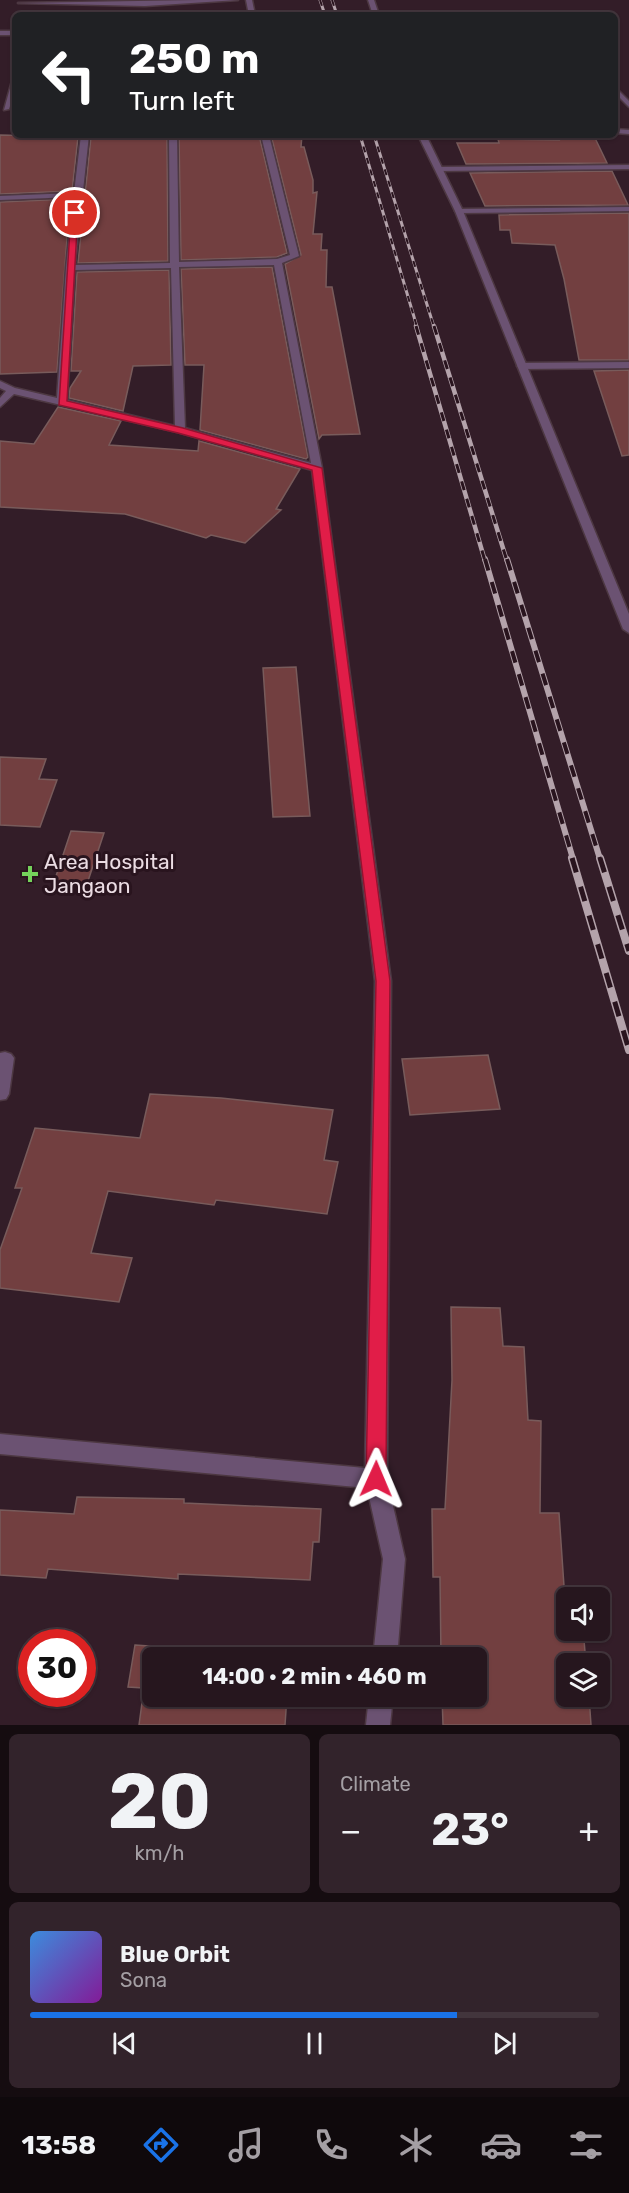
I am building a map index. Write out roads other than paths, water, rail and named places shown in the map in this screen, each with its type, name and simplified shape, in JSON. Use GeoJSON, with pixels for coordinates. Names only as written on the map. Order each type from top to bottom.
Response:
{"type":"FeatureCollection","features":[{"type":"Feature","properties":{"kind":"street"},"geometry":{"type":"LineString","coordinates":[[21,3],[175,3],[235,0]]}},
{"type":"Feature","properties":{"kind":"street"},"geometry":{"type":"LineString","coordinates":[[106,12],[107,3]]}},
{"type":"Feature","properties":{"kind":"street"},"geometry":{"type":"LineString","coordinates":[[175,3],[175,12]]}},
{"type":"Feature","properties":{"kind":"street"},"geometry":{"type":"LineString","coordinates":[[35,12],[37,4]]}},
{"type":"Feature","properties":{"kind":"street"},"geometry":{"type":"LineString","coordinates":[[3,110],[12,88]]}},
{"type":"Feature","properties":{"kind":"street"},"geometry":{"type":"LineString","coordinates":[[622,96],[629,105]]}},
{"type":"Feature","properties":{"kind":"street"},"geometry":{"type":"LineString","coordinates":[[62,403],[76,195],[86,138]]}},
{"type":"Feature","properties":{"kind":"street"},"geometry":{"type":"LineString","coordinates":[[172,138],[176,265],[175,341],[180,430]]}},
{"type":"Feature","properties":{"kind":"street"},"geometry":{"type":"LineString","coordinates":[[70,268],[278,262],[295,256],[266,138]]}},
{"type":"Feature","properties":{"kind":"street"},"geometry":{"type":"LineString","coordinates":[[424,138],[459,211],[626,613],[629,629]]}},
{"type":"Feature","properties":{"kind":"street"},"geometry":{"type":"LineString","coordinates":[[439,169],[629,167]]}},
{"type":"Feature","properties":{"kind":"street"},"geometry":{"type":"LineString","coordinates":[[0,198],[76,195]]}},
{"type":"Feature","properties":{"kind":"street"},"geometry":{"type":"LineString","coordinates":[[459,211],[629,209]]}},
{"type":"Feature","properties":{"kind":"street"},"geometry":{"type":"LineString","coordinates":[[278,262],[317,468],[383,981],[376,1479],[394,1559],[386,1647]]}},
{"type":"Feature","properties":{"kind":"street"},"geometry":{"type":"LineString","coordinates":[[522,366],[629,365]]}},
{"type":"Feature","properties":{"kind":"street"},"geometry":{"type":"LineString","coordinates":[[0,384],[12,390],[180,430],[317,468]]}},
{"type":"Feature","properties":{"kind":"street"},"geometry":{"type":"LineString","coordinates":[[0,404],[12,390]]}},
{"type":"Feature","properties":{"kind":"street"},"geometry":{"type":"LineString","coordinates":[[0,1094],[5,1058]]}},
{"type":"Feature","properties":{"kind":"street"},"geometry":{"type":"LineString","coordinates":[[0,1444],[376,1479]]}},
{"type":"Feature","properties":{"kind":"street"},"geometry":{"type":"LineString","coordinates":[[378,1725],[380,1707]]}},
{"type":"Feature","properties":{"kind":"railway"},"geometry":{"type":"LineString","coordinates":[[320,0],[324,12]]}},
{"type":"Feature","properties":{"kind":"railway"},"geometry":{"type":"LineString","coordinates":[[332,0],[336,12]]}},
{"type":"Feature","properties":{"kind":"railway"},"geometry":{"type":"LineString","coordinates":[[361,138],[417,327]]}},
{"type":"Feature","properties":{"kind":"railway"},"geometry":{"type":"LineString","coordinates":[[375,138],[434,327]]}},
{"type":"Feature","properties":{"kind":"railway"},"geometry":{"type":"LineString","coordinates":[[416,326],[485,561]]}},
{"type":"Feature","properties":{"kind":"railway"},"geometry":{"type":"LineString","coordinates":[[434,326],[507,561]]}},
{"type":"Feature","properties":{"kind":"railway"},"geometry":{"type":"LineString","coordinates":[[485,559],[573,859]]}},
{"type":"Feature","properties":{"kind":"railway"},"geometry":{"type":"LineString","coordinates":[[507,559],[600,859]]}},
{"type":"Feature","properties":{"kind":"railway"},"geometry":{"type":"LineString","coordinates":[[572,858],[629,1050]]}},
{"type":"Feature","properties":{"kind":"railway"},"geometry":{"type":"LineString","coordinates":[[600,858],[629,951]]}},
{"type":"Feature","properties":{"kind":"place","name":"Area Hospital Jangaon"},"geometry":{"type":"Point","coordinates":[30,874]}}]}
